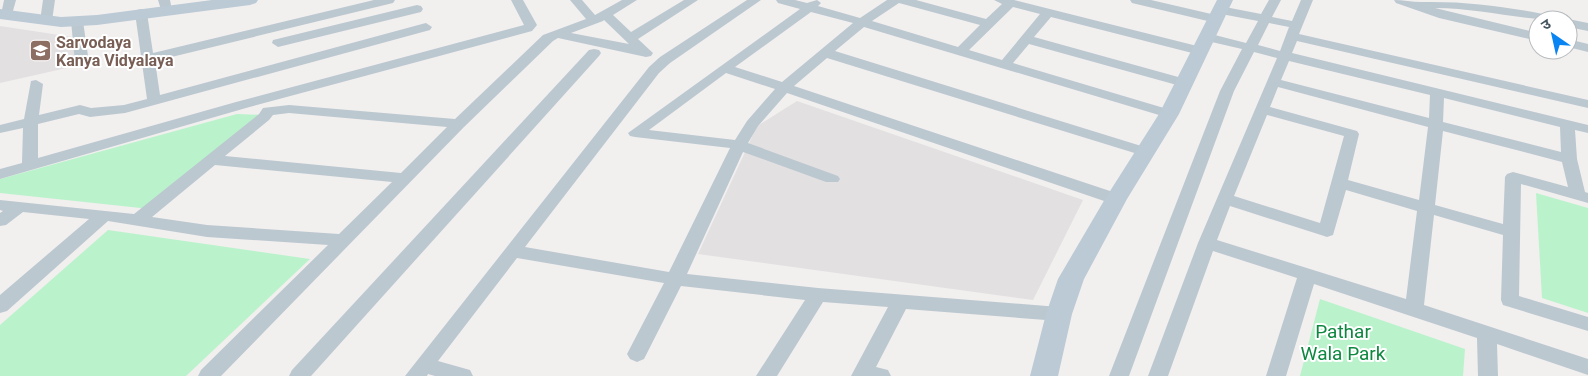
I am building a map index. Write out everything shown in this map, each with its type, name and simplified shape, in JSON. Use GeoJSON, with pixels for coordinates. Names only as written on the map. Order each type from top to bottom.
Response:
{"type":"FeatureCollection","features":[{"type":"Feature","properties":{"kind":"street"},"geometry":{"type":"LineString","coordinates":[[46,21],[49,0]]}},
{"type":"Feature","properties":{"kind":"street"},"geometry":{"type":"LineString","coordinates":[[6,10],[46,21],[77,21],[141,13],[165,5],[248,0]]}},
{"type":"Feature","properties":{"kind":"street"},"geometry":{"type":"LineString","coordinates":[[149,58],[390,0]]}},
{"type":"Feature","properties":{"kind":"street"},"geometry":{"type":"LineString","coordinates":[[516,0],[530,25],[529,27]]}},
{"type":"Feature","properties":{"kind":"street"},"geometry":{"type":"LineString","coordinates":[[576,0],[630,38],[659,65]]}},
{"type":"Feature","properties":{"kind":"street"},"geometry":{"type":"LineString","coordinates":[[208,376],[459,124],[548,38],[599,18],[614,4],[631,0]]}},
{"type":"Feature","properties":{"kind":"street"},"geometry":{"type":"LineString","coordinates":[[630,38],[692,0]]}},
{"type":"Feature","properties":{"kind":"street"},"geometry":{"type":"LineString","coordinates":[[419,371],[659,65],[755,0]]}},
{"type":"Feature","properties":{"kind":"street"},"geometry":{"type":"LineString","coordinates":[[782,0],[814,4],[862,22],[1169,114]]}},
{"type":"Feature","properties":{"kind":"street"},"geometry":{"type":"LineString","coordinates":[[637,354],[739,146],[752,124],[784,87],[862,22],[895,0]]}},
{"type":"Feature","properties":{"kind":"street"},"geometry":{"type":"LineString","coordinates":[[903,0],[988,24]]}},
{"type":"Feature","properties":{"kind":"street"},"geometry":{"type":"LineString","coordinates":[[1136,0],[1214,23],[1250,48],[1588,129]]}},
{"type":"Feature","properties":{"kind":"street"},"geometry":{"type":"LineString","coordinates":[[1119,376],[1227,91],[1275,0]]}},
{"type":"Feature","properties":{"kind":"street"},"geometry":{"type":"LineString","coordinates":[[1158,376],[1207,243],[1307,0]]}},
{"type":"Feature","properties":{"kind":"street"},"geometry":{"type":"LineString","coordinates":[[1400,0],[1443,15],[1528,35]]}},
{"type":"Feature","properties":{"kind":"street"},"geometry":{"type":"LineString","coordinates":[[960,52],[988,24],[1005,1],[1048,12],[1214,23],[1265,19],[1294,31],[1588,104]]}},
{"type":"Feature","properties":{"kind":"street"},"geometry":{"type":"LineString","coordinates":[[1417,6],[1434,2],[1460,2],[1528,15]]}},
{"type":"Feature","properties":{"kind":"street"},"geometry":{"type":"LineString","coordinates":[[814,4],[635,133],[739,146],[832,179]]}},
{"type":"Feature","properties":{"kind":"street"},"geometry":{"type":"LineString","coordinates":[[278,43],[415,5],[433,39]]}},
{"type":"Feature","properties":{"kind":"street"},"geometry":{"type":"LineString","coordinates":[[1005,65],[1048,12]]}},
{"type":"Feature","properties":{"kind":"street"},"geometry":{"type":"LineString","coordinates":[[141,13],[154,101]]}},
{"type":"Feature","properties":{"kind":"street"},"geometry":{"type":"LineString","coordinates":[[77,21],[82,63]]}},
{"type":"Feature","properties":{"kind":"street"},"geometry":{"type":"LineString","coordinates":[[1044,376],[1059,314],[1071,279],[1116,199],[1169,114],[1214,23]]}},
{"type":"Feature","properties":{"kind":"street"},"geometry":{"type":"LineString","coordinates":[[0,129],[80,110],[90,113],[125,109],[433,39],[529,27],[555,34],[644,51]]}},
{"type":"Feature","properties":{"kind":"street"},"geometry":{"type":"LineString","coordinates":[[0,174],[241,105],[433,39]]}},
{"type":"Feature","properties":{"kind":"street"},"geometry":{"type":"LineString","coordinates":[[1026,39],[1184,83]]}},
{"type":"Feature","properties":{"kind":"street"},"geometry":{"type":"LineString","coordinates":[[299,376],[594,52]]}},
{"type":"Feature","properties":{"kind":"street"},"geometry":{"type":"LineString","coordinates":[[826,53],[1146,152]]}},
{"type":"Feature","properties":{"kind":"street"},"geometry":{"type":"LineString","coordinates":[[726,69],[1116,199]]}},
{"type":"Feature","properties":{"kind":"street"},"geometry":{"type":"LineString","coordinates":[[1274,82],[1569,160]]}},
{"type":"Feature","properties":{"kind":"street"},"geometry":{"type":"LineString","coordinates":[[30,165],[31,122],[36,84]]}},
{"type":"Feature","properties":{"kind":"street"},"geometry":{"type":"LineString","coordinates":[[1414,308],[1436,124],[1437,93]]}},
{"type":"Feature","properties":{"kind":"street"},"geometry":{"type":"LineString","coordinates":[[241,105],[266,106],[268,111]]}},
{"type":"Feature","properties":{"kind":"street"},"geometry":{"type":"LineString","coordinates":[[268,111],[289,109],[459,124]]}},
{"type":"Feature","properties":{"kind":"street"},"geometry":{"type":"LineString","coordinates":[[1225,199],[1327,231],[1352,134],[1263,110]]}},
{"type":"Feature","properties":{"kind":"street"},"geometry":{"type":"LineString","coordinates":[[138,220],[213,160],[264,117],[268,111]]}},
{"type":"Feature","properties":{"kind":"street"},"geometry":{"type":"LineString","coordinates":[[1567,124],[1569,160],[1583,197]]}},
{"type":"Feature","properties":{"kind":"street"},"geometry":{"type":"LineString","coordinates":[[213,160],[405,178]]}},
{"type":"Feature","properties":{"kind":"street"},"geometry":{"type":"LineString","coordinates":[[1583,197],[1512,177],[1510,300],[1588,324]]}},
{"type":"Feature","properties":{"kind":"street"},"geometry":{"type":"LineString","coordinates":[[1339,183],[1512,232]]}},
{"type":"Feature","properties":{"kind":"street"},"geometry":{"type":"LineString","coordinates":[[0,205],[104,215],[207,231],[345,240]]}},
{"type":"Feature","properties":{"kind":"street"},"geometry":{"type":"LineString","coordinates":[[0,222],[19,207]]}},
{"type":"Feature","properties":{"kind":"street"},"geometry":{"type":"LineString","coordinates":[[0,306],[104,215]]}},
{"type":"Feature","properties":{"kind":"street"},"geometry":{"type":"LineString","coordinates":[[1207,243],[1414,308],[1588,367]]}},
{"type":"Feature","properties":{"kind":"street"},"geometry":{"type":"LineString","coordinates":[[512,251],[675,279],[818,295],[1059,314]]}},
{"type":"Feature","properties":{"kind":"street"},"geometry":{"type":"LineString","coordinates":[[1276,376],[1307,275]]}},
{"type":"Feature","properties":{"kind":"street"},"geometry":{"type":"LineString","coordinates":[[766,376],[818,295]]}},
{"type":"Feature","properties":{"kind":"street"},"geometry":{"type":"LineString","coordinates":[[868,375],[900,302]]}},
{"type":"Feature","properties":{"kind":"street"},"geometry":{"type":"LineString","coordinates":[[1487,333],[1488,376]]}},
{"type":"Feature","properties":{"kind":"street"},"geometry":{"type":"LineString","coordinates":[[419,371],[463,376]]}},
{"type":"Feature","properties":{"kind":"shaded area","name":"Sarvodaya Kanya Vidyalaya"},"geometry":{"type":"Polygon","coordinates":[[[0,26],[79,38],[80,65],[0,83],[0,26]]]}},
{"type":"Feature","properties":{"kind":"shaded area"},"geometry":{"type":"Polygon","coordinates":[[[797,101],[1083,200],[1033,300],[698,254],[757,126],[797,101]]]}},
{"type":"Feature","properties":{"kind":"green space"},"geometry":{"type":"Polygon","coordinates":[[[237,114],[267,115],[150,209],[0,193],[0,179],[237,114]]]}},
{"type":"Feature","properties":{"kind":"green space"},"geometry":{"type":"Polygon","coordinates":[[[1536,193],[1588,208],[1588,313],[1542,298],[1536,193]]]}},
{"type":"Feature","properties":{"kind":"green space"},"geometry":{"type":"Polygon","coordinates":[[[108,230],[310,259],[186,376],[0,376],[0,325],[108,230]]]}},
{"type":"Feature","properties":{"kind":"green space","name":"Pathar Wala Park"},"geometry":{"type":"Polygon","coordinates":[[[1320,299],[1465,349],[1463,376],[1300,376],[1320,299]]]}},
{"type":"Feature","properties":{"kind":"place","name":"Sarvodaya Kanya Vidyalaya"},"geometry":{"type":"Point","coordinates":[40,51]}}]}
